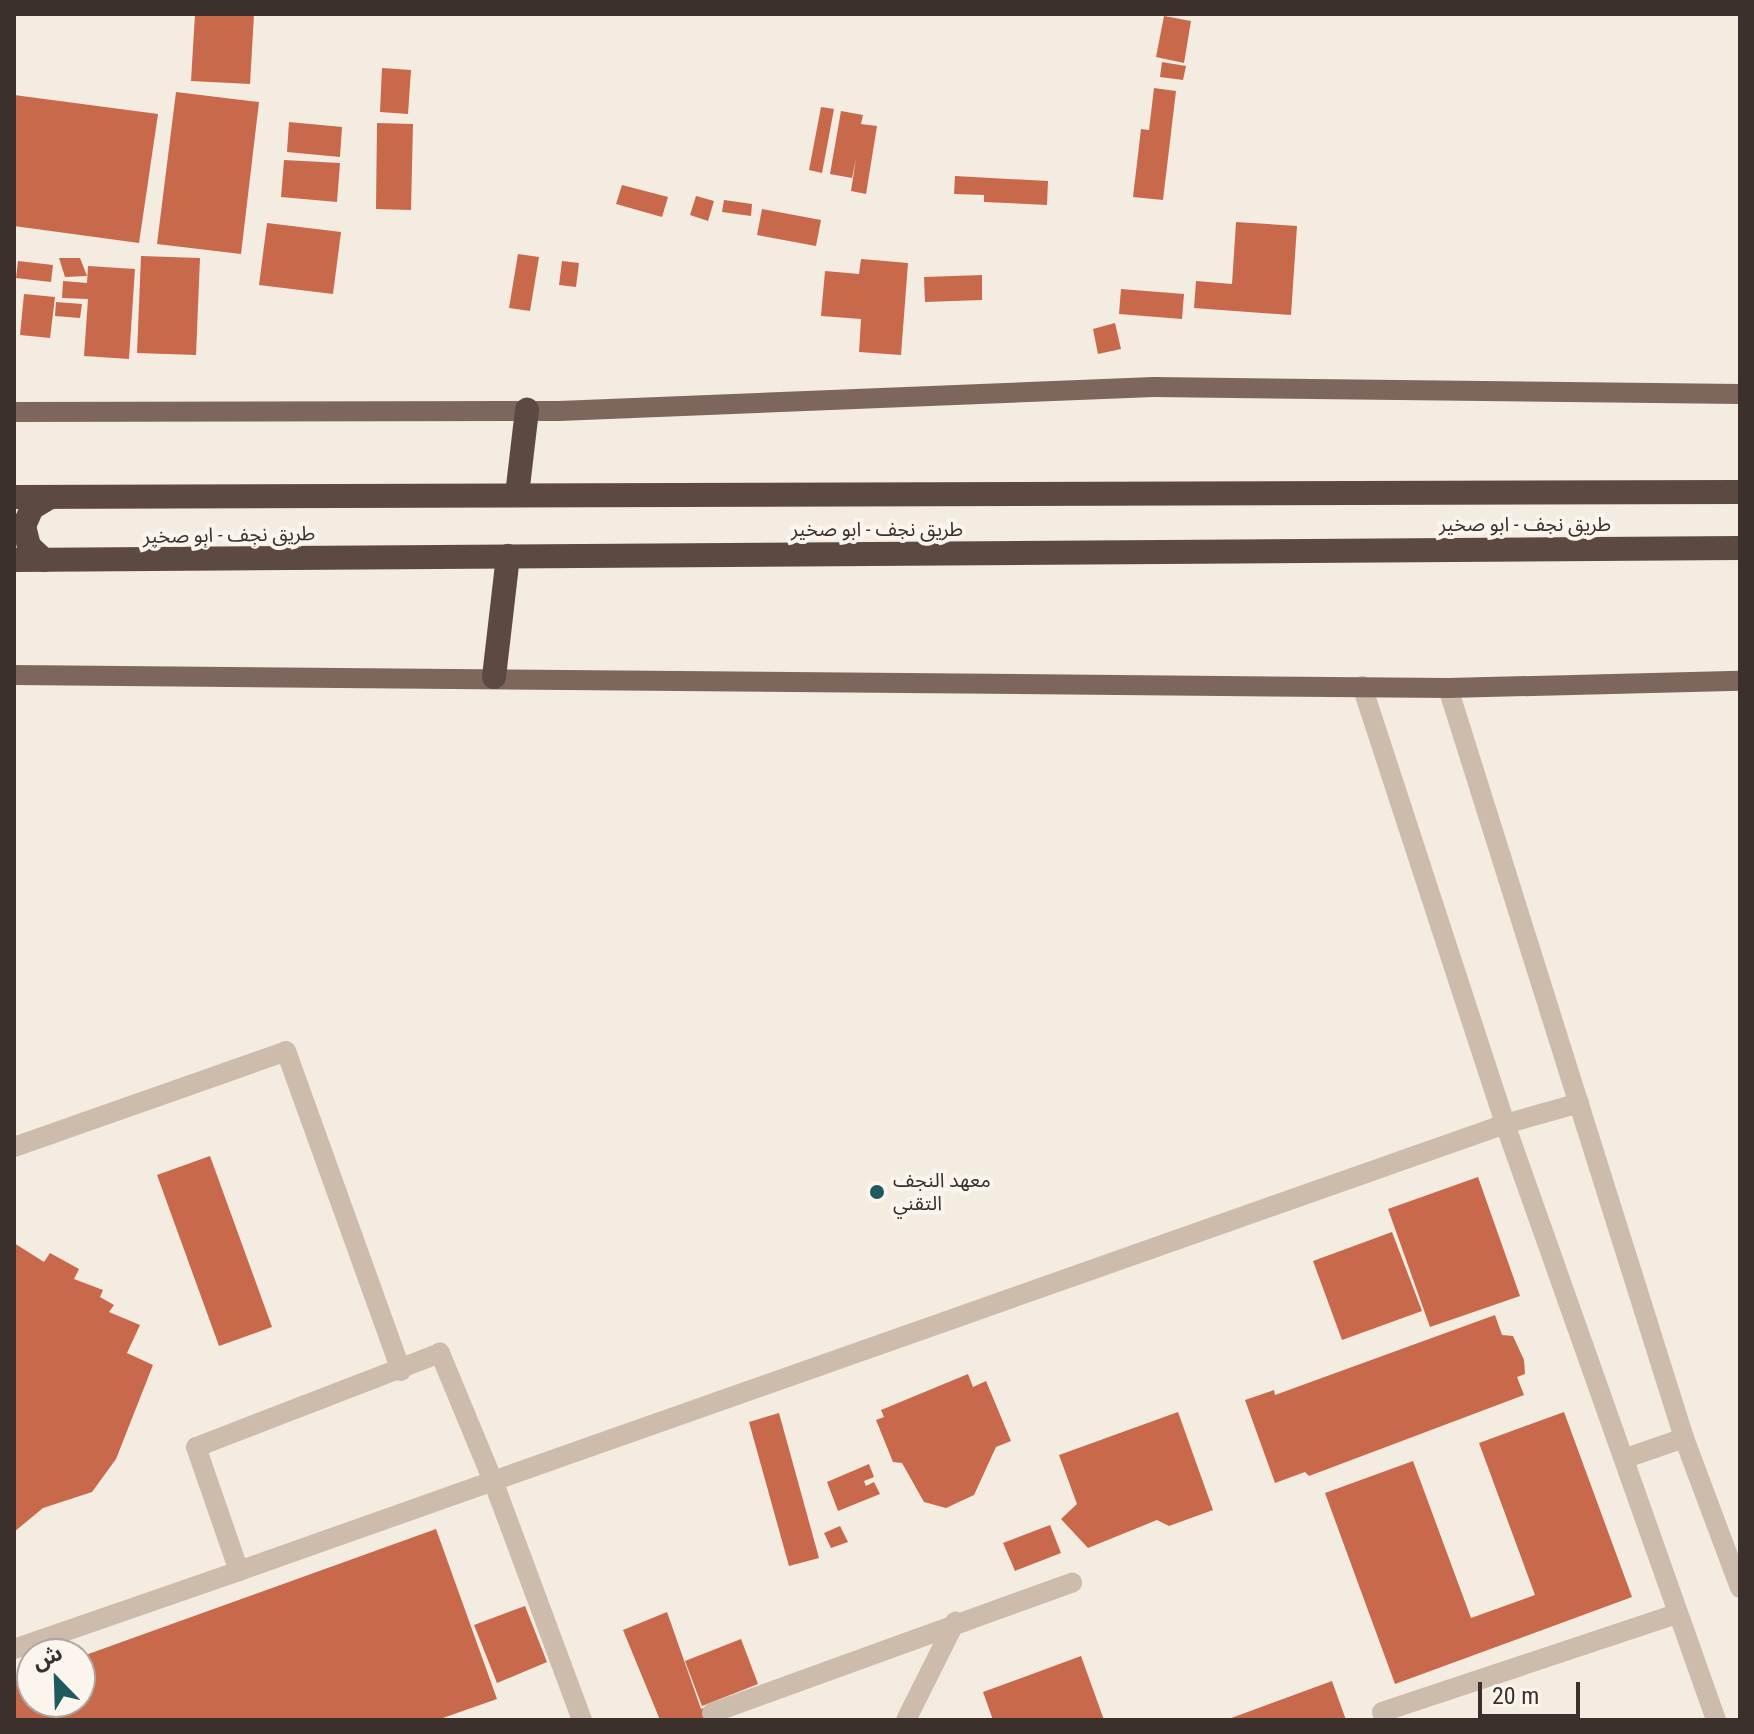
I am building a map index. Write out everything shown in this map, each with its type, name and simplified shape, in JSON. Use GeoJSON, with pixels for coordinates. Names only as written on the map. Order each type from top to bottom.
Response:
{"type":"FeatureCollection","features":[{"type":"Feature","properties":{"kind":"highway"},"geometry":{"type":"LineString","coordinates":[[517,495],[527,410]]}},
{"type":"Feature","properties":{"kind":"highway","name":"طريق نجف - ابو صخير"},"geometry":{"type":"LineString","coordinates":[[14,497],[1740,492]]}},
{"type":"Feature","properties":{"kind":"highway"},"geometry":{"type":"LineString","coordinates":[[44,560],[29,546],[24,526],[32,508],[50,497]]}},
{"type":"Feature","properties":{"kind":"highway","name":"طريق نجف - ابو صخير"},"geometry":{"type":"LineString","coordinates":[[14,560],[1740,548]]}},
{"type":"Feature","properties":{"kind":"highway"},"geometry":{"type":"LineString","coordinates":[[494,677],[508,556]]}},
{"type":"Feature","properties":{"kind":"main road"},"geometry":{"type":"LineString","coordinates":[[14,412],[527,410],[1154,387],[1740,394]]}},
{"type":"Feature","properties":{"kind":"main road"},"geometry":{"type":"LineString","coordinates":[[14,675],[1448,688],[1740,681]]}},
{"type":"Feature","properties":{"kind":"lane"},"geometry":{"type":"LineString","coordinates":[[1362,686],[1505,1124],[1626,1458],[1677,1614],[1716,1720]]}},
{"type":"Feature","properties":{"kind":"lane"},"geometry":{"type":"LineString","coordinates":[[1448,688],[1684,1438],[1740,1588]]}},
{"type":"Feature","properties":{"kind":"lane"},"geometry":{"type":"LineString","coordinates":[[14,1147],[286,1051],[401,1371]]}},
{"type":"Feature","properties":{"kind":"lane"},"geometry":{"type":"LineString","coordinates":[[14,1649],[1505,1124],[1579,1103]]}},
{"type":"Feature","properties":{"kind":"lane"},"geometry":{"type":"LineString","coordinates":[[239,1571],[196,1447],[401,1371],[440,1353],[493,1481],[582,1720]]}},
{"type":"Feature","properties":{"kind":"lane"},"geometry":{"type":"LineString","coordinates":[[1626,1458],[1684,1438]]}},
{"type":"Feature","properties":{"kind":"lane"},"geometry":{"type":"LineString","coordinates":[[712,1713],[955,1622],[1072,1583]]}},
{"type":"Feature","properties":{"kind":"lane"},"geometry":{"type":"LineString","coordinates":[[1382,1712],[1677,1614]]}},
{"type":"Feature","properties":{"kind":"lane"},"geometry":{"type":"LineString","coordinates":[[906,1720],[955,1622]]}},
{"type":"Feature","properties":{"kind":"building"},"geometry":{"type":"Polygon","coordinates":[[[195,14],[254,14],[250,84],[191,81],[195,14]]]}},
{"type":"Feature","properties":{"kind":"building"},"geometry":{"type":"Polygon","coordinates":[[[1164,16],[1191,21],[1184,63],[1156,57],[1164,16]]]}},
{"type":"Feature","properties":{"kind":"building"},"geometry":{"type":"Polygon","coordinates":[[[1162,62],[1186,66],[1183,80],[1160,77],[1162,62]]]}},
{"type":"Feature","properties":{"kind":"building"},"geometry":{"type":"Polygon","coordinates":[[[382,68],[411,70],[408,114],[380,112],[382,68]]]}},
{"type":"Feature","properties":{"kind":"building"},"geometry":{"type":"Polygon","coordinates":[[[1154,88],[1176,91],[1163,200],[1133,197],[1141,129],[1149,130],[1154,88]]]}},
{"type":"Feature","properties":{"kind":"building"},"geometry":{"type":"Polygon","coordinates":[[[176,92],[259,102],[241,254],[157,244],[176,92]]]}},
{"type":"Feature","properties":{"kind":"building"},"geometry":{"type":"Polygon","coordinates":[[[14,95],[158,114],[139,243],[14,226],[14,95]]]}},
{"type":"Feature","properties":{"kind":"building"},"geometry":{"type":"Polygon","coordinates":[[[821,107],[834,109],[822,173],[809,170],[821,107]]]}},
{"type":"Feature","properties":{"kind":"building"},"geometry":{"type":"Polygon","coordinates":[[[841,111],[863,115],[861,124],[877,126],[866,194],[851,191],[856,159],[852,178],[830,174],[841,111]]]}},
{"type":"Feature","properties":{"kind":"building"},"geometry":{"type":"Polygon","coordinates":[[[289,122],[342,127],[340,157],[287,152],[289,122]]]}},
{"type":"Feature","properties":{"kind":"building"},"geometry":{"type":"Polygon","coordinates":[[[377,123],[413,124],[411,210],[376,209],[377,123]]]}},
{"type":"Feature","properties":{"kind":"building"},"geometry":{"type":"Polygon","coordinates":[[[284,160],[340,163],[337,202],[281,197],[284,160]]]}},
{"type":"Feature","properties":{"kind":"building"},"geometry":{"type":"Polygon","coordinates":[[[955,176],[1048,181],[1047,205],[984,202],[984,195],[954,194],[955,176]]]}},
{"type":"Feature","properties":{"kind":"building"},"geometry":{"type":"Polygon","coordinates":[[[622,185],[668,197],[662,217],[616,204],[622,185]]]}},
{"type":"Feature","properties":{"kind":"building"},"geometry":{"type":"Polygon","coordinates":[[[696,196],[714,201],[708,221],[690,215],[696,196]]]}},
{"type":"Feature","properties":{"kind":"building"},"geometry":{"type":"Polygon","coordinates":[[[724,200],[752,204],[751,216],[722,212],[724,200]]]}},
{"type":"Feature","properties":{"kind":"building"},"geometry":{"type":"Polygon","coordinates":[[[762,209],[821,220],[816,246],[757,235],[762,209]]]}},
{"type":"Feature","properties":{"kind":"building"},"geometry":{"type":"Polygon","coordinates":[[[1236,222],[1297,226],[1291,315],[1194,308],[1196,281],[1232,284],[1236,222]]]}},
{"type":"Feature","properties":{"kind":"building"},"geometry":{"type":"Polygon","coordinates":[[[267,223],[341,232],[333,294],[259,285],[267,223]]]}},
{"type":"Feature","properties":{"kind":"building"},"geometry":{"type":"Polygon","coordinates":[[[518,254],[539,257],[530,311],[509,308],[518,254]]]}},
{"type":"Feature","properties":{"kind":"building"},"geometry":{"type":"Polygon","coordinates":[[[141,256],[200,258],[196,355],[137,353],[141,256]]]}},
{"type":"Feature","properties":{"kind":"building"},"geometry":{"type":"Polygon","coordinates":[[[59,258],[80,258],[87,276],[65,277],[59,258]]]}},
{"type":"Feature","properties":{"kind":"building"},"geometry":{"type":"Polygon","coordinates":[[[861,259],[908,263],[901,355],[859,352],[861,319],[821,316],[825,271],[859,274],[861,259]]]}},
{"type":"Feature","properties":{"kind":"building"},"geometry":{"type":"Polygon","coordinates":[[[18,261],[53,265],[51,282],[16,278],[18,261]]]}},
{"type":"Feature","properties":{"kind":"building"},"geometry":{"type":"Polygon","coordinates":[[[562,261],[579,263],[576,287],[559,285],[562,261]]]}},
{"type":"Feature","properties":{"kind":"building"},"geometry":{"type":"Polygon","coordinates":[[[88,266],[135,269],[129,359],[84,356],[88,299],[62,298],[63,281],[87,283],[88,266]]]}},
{"type":"Feature","properties":{"kind":"building"},"geometry":{"type":"Polygon","coordinates":[[[982,275],[982,300],[925,302],[924,277],[982,275]]]}},
{"type":"Feature","properties":{"kind":"building"},"geometry":{"type":"Polygon","coordinates":[[[1121,289],[1184,294],[1182,319],[1119,314],[1121,289]]]}},
{"type":"Feature","properties":{"kind":"building"},"geometry":{"type":"Polygon","coordinates":[[[24,294],[55,297],[50,338],[20,335],[24,294]]]}},
{"type":"Feature","properties":{"kind":"building"},"geometry":{"type":"Polygon","coordinates":[[[56,302],[82,304],[80,318],[55,316],[56,302]]]}},
{"type":"Feature","properties":{"kind":"building"},"geometry":{"type":"Polygon","coordinates":[[[1115,323],[1121,349],[1098,354],[1093,329],[1115,323]]]}},
{"type":"Feature","properties":{"kind":"building"},"geometry":{"type":"Polygon","coordinates":[[[210,1156],[272,1327],[219,1346],[157,1175],[210,1156]]]}},
{"type":"Feature","properties":{"kind":"building"},"geometry":{"type":"Polygon","coordinates":[[[1478,1177],[1520,1296],[1430,1327],[1388,1209],[1478,1177]]]}},
{"type":"Feature","properties":{"kind":"building"},"geometry":{"type":"Polygon","coordinates":[[[1392,1232],[1422,1311],[1342,1340],[1313,1261],[1392,1232]]]}},
{"type":"Feature","properties":{"kind":"building"},"geometry":{"type":"Polygon","coordinates":[[[14,1243],[44,1262],[50,1253],[79,1269],[74,1279],[103,1290],[100,1297],[114,1305],[109,1312],[140,1325],[127,1353],[153,1365],[116,1459],[92,1492],[43,1508],[14,1532],[14,1243]]]}},
{"type":"Feature","properties":{"kind":"building"},"geometry":{"type":"Polygon","coordinates":[[[1495,1315],[1502,1335],[1513,1336],[1524,1360],[1525,1374],[1517,1377],[1524,1395],[1309,1476],[1305,1472],[1275,1483],[1245,1400],[1274,1390],[1275,1395],[1495,1315]]]}},
{"type":"Feature","properties":{"kind":"building"},"geometry":{"type":"Polygon","coordinates":[[[968,1374],[973,1387],[986,1381],[1011,1441],[996,1447],[974,1495],[946,1508],[924,1502],[902,1463],[893,1462],[876,1420],[884,1417],[881,1410],[968,1374]]]}},
{"type":"Feature","properties":{"kind":"building"},"geometry":{"type":"Polygon","coordinates":[[[1178,1412],[1213,1510],[1169,1526],[1157,1520],[1088,1548],[1061,1519],[1077,1504],[1059,1455],[1178,1412]]]}},
{"type":"Feature","properties":{"kind":"building"},"geometry":{"type":"Polygon","coordinates":[[[1564,1412],[1632,1597],[1395,1684],[1325,1493],[1413,1461],[1471,1618],[1535,1595],[1479,1443],[1564,1412]]]}},
{"type":"Feature","properties":{"kind":"building"},"geometry":{"type":"Polygon","coordinates":[[[779,1413],[819,1558],[789,1566],[749,1422],[779,1413]]]}},
{"type":"Feature","properties":{"kind":"building"},"geometry":{"type":"Polygon","coordinates":[[[869,1464],[874,1477],[864,1481],[866,1486],[874,1482],[880,1494],[838,1511],[827,1482],[869,1464]]]}},
{"type":"Feature","properties":{"kind":"building"},"geometry":{"type":"Polygon","coordinates":[[[1050,1525],[1061,1553],[1015,1571],[1003,1543],[1050,1525]]]}},
{"type":"Feature","properties":{"kind":"building"},"geometry":{"type":"Polygon","coordinates":[[[840,1526],[848,1542],[831,1548],[824,1533],[840,1526]]]}},
{"type":"Feature","properties":{"kind":"building"},"geometry":{"type":"Polygon","coordinates":[[[436,1529],[497,1699],[437,1720],[14,1720],[16,1680],[16,1718],[96,1718],[96,1651],[436,1529]]]}},
{"type":"Feature","properties":{"kind":"building"},"geometry":{"type":"Polygon","coordinates":[[[525,1606],[547,1662],[497,1683],[474,1625],[525,1606]]]}},
{"type":"Feature","properties":{"kind":"building"},"geometry":{"type":"Polygon","coordinates":[[[667,1612],[701,1709],[706,1707],[711,1720],[660,1720],[623,1630],[667,1612]]]}},
{"type":"Feature","properties":{"kind":"building"},"geometry":{"type":"Polygon","coordinates":[[[741,1639],[758,1684],[702,1706],[685,1661],[741,1639]]]}},
{"type":"Feature","properties":{"kind":"building"},"geometry":{"type":"Polygon","coordinates":[[[1081,1656],[1104,1720],[993,1720],[983,1692],[1081,1656]]]}},
{"type":"Feature","properties":{"kind":"building"},"geometry":{"type":"Polygon","coordinates":[[[1332,1681],[1346,1720],[1226,1720],[1332,1681]]]}},
{"type":"Feature","properties":{"kind":"place","name":"معهد النجف التقني"},"geometry":{"type":"Point","coordinates":[877,1192]}}]}
